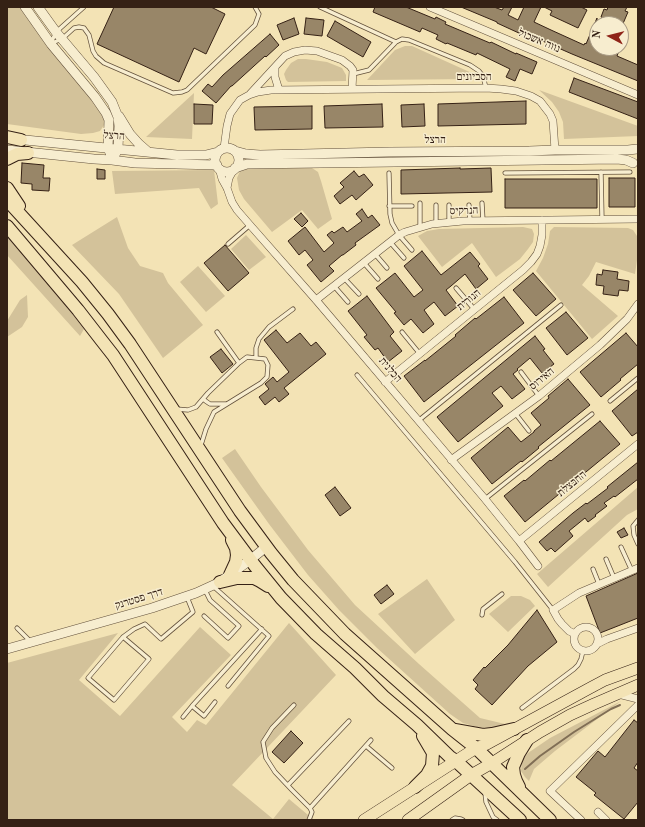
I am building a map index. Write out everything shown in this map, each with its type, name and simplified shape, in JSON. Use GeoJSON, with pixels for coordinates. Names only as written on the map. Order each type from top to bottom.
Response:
{"type":"FeatureCollection","features":[{"type":"Feature","properties":{"kind":"highway"},"geometry":{"type":"LineString","coordinates":[[7,138],[21,140]]}},
{"type":"Feature","properties":{"kind":"highway"},"geometry":{"type":"LineString","coordinates":[[7,159],[17,154],[28,153]]}},
{"type":"Feature","properties":{"kind":"highway"},"geometry":{"type":"LineString","coordinates":[[7,188],[39,235]]}},
{"type":"Feature","properties":{"kind":"highway"},"geometry":{"type":"LineString","coordinates":[[7,200],[82,282],[108,314],[130,344],[236,505],[266,547],[293,580],[345,634],[452,729],[476,748],[550,820]]}},
{"type":"Feature","properties":{"kind":"highway"},"geometry":{"type":"LineString","coordinates":[[7,226],[78,310],[106,346],[210,505],[250,560],[274,589],[316,634],[520,820]]}},
{"type":"Feature","properties":{"kind":"highway"},"geometry":{"type":"LineString","coordinates":[[228,530],[236,548],[237,556],[230,575]]}},
{"type":"Feature","properties":{"kind":"highway"},"geometry":{"type":"LineString","coordinates":[[213,586],[237,578],[254,578],[274,589]]}},
{"type":"Feature","properties":{"kind":"highway"},"geometry":{"type":"LineString","coordinates":[[415,787],[427,775],[433,761],[432,753],[417,725]]}},
{"type":"Feature","properties":{"kind":"highway"},"geometry":{"type":"LineString","coordinates":[[452,729],[483,735],[514,729]]}},
{"type":"Feature","properties":{"kind":"highway"},"geometry":{"type":"LineString","coordinates":[[524,795],[516,781],[513,767],[527,740]]}},
{"type":"Feature","properties":{"kind":"main road"},"geometry":{"type":"LineString","coordinates":[[364,820],[476,748],[487,744],[590,688],[638,668]]}},
{"type":"Feature","properties":{"kind":"main road"},"geometry":{"type":"LineString","coordinates":[[408,820],[471,775],[527,740],[570,715],[638,685]]}},
{"type":"Feature","properties":{"kind":"street"},"geometry":{"type":"LineString","coordinates":[[25,7],[51,44],[95,97],[106,113],[109,120],[108,148],[112,160]]}},
{"type":"Feature","properties":{"kind":"street"},"geometry":{"type":"LineString","coordinates":[[38,7],[59,36],[94,77],[112,102],[130,134],[148,152]]}},
{"type":"Feature","properties":{"kind":"street","name":"נווה אשכול"},"geometry":{"type":"LineString","coordinates":[[430,7],[638,95]]}},
{"type":"Feature","properties":{"kind":"street","name":"הסביונים"},"geometry":{"type":"LineString","coordinates":[[249,95],[285,56],[294,52],[305,50],[317,51],[342,60],[350,66],[353,70],[353,74]]}},
{"type":"Feature","properties":{"kind":"street"},"geometry":{"type":"LineString","coordinates":[[274,68],[274,77],[279,90]]}},
{"type":"Feature","properties":{"kind":"street"},"geometry":{"type":"LineString","coordinates":[[352,89],[353,74]]}},
{"type":"Feature","properties":{"kind":"street","name":"הסביונים"},"geometry":{"type":"LineString","coordinates":[[221,150],[230,114],[240,100],[258,92],[279,90],[486,88],[516,91],[540,101],[553,120],[555,150]]}},
{"type":"Feature","properties":{"kind":"street"},"geometry":{"type":"LineString","coordinates":[[112,160],[118,148],[119,126],[116,110]]}},
{"type":"Feature","properties":{"kind":"street"},"geometry":{"type":"LineString","coordinates":[[96,147],[103,140],[109,120]]}},
{"type":"Feature","properties":{"kind":"street","name":"הרצל"},"geometry":{"type":"LineString","coordinates":[[21,140],[190,155],[206,155],[221,150]]}},
{"type":"Feature","properties":{"kind":"street"},"geometry":{"type":"LineString","coordinates":[[227,188],[229,178],[238,165],[238,157],[235,151],[229,148],[221,150],[216,158],[218,166],[222,170],[226,171],[235,168]]}},
{"type":"Feature","properties":{"kind":"street"},"geometry":{"type":"LineString","coordinates":[[634,168],[632,156],[637,149]]}},
{"type":"Feature","properties":{"kind":"street","name":"הרצל"},"geometry":{"type":"LineString","coordinates":[[235,151],[246,154],[260,155],[637,149]]}},
{"type":"Feature","properties":{"kind":"street"},"geometry":{"type":"LineString","coordinates":[[7,150],[141,164],[218,166]]}},
{"type":"Feature","properties":{"kind":"street","name":"הרצל"},"geometry":{"type":"LineString","coordinates":[[235,168],[246,164],[618,159],[626,160],[634,168]]}},
{"type":"Feature","properties":{"kind":"street","name":"הכלנית"},"geometry":{"type":"LineString","coordinates":[[218,166],[232,202],[250,225],[316,300],[485,499],[538,566]]}},
{"type":"Feature","properties":{"kind":"street","name":"הנרקיס"},"geometry":{"type":"LineString","coordinates":[[316,300],[390,242],[405,232],[420,227],[436,223],[470,221],[638,219]]}},
{"type":"Feature","properties":{"kind":"street","name":"הנורית"},"geometry":{"type":"LineString","coordinates":[[385,382],[531,262],[537,254],[540,246],[542,220]]}},
{"type":"Feature","properties":{"kind":"street","name":"האירוס"},"geometry":{"type":"LineString","coordinates":[[451,460],[539,396],[600,345],[627,319],[638,304]]}},
{"type":"Feature","properties":{"kind":"street","name":"החבצלת"},"geometry":{"type":"LineString","coordinates":[[520,542],[638,444]]}},
{"type":"Feature","properties":{"kind":"street","name":"דרך פסטרנק"},"geometry":{"type":"LineString","coordinates":[[7,649],[152,608],[213,586],[230,575],[266,547]]}},
{"type":"Feature","properties":{"kind":"street"},"geometry":{"type":"LineString","coordinates":[[575,634],[562,624],[553,610],[579,592],[635,569]]}},
{"type":"Feature","properties":{"kind":"street"},"geometry":{"type":"LineString","coordinates":[[621,634],[602,635],[587,626],[580,628],[575,634],[574,642],[579,649],[583,651],[591,650],[595,648],[597,644],[607,639],[638,628]]}},
{"type":"Feature","properties":{"kind":"street"},"geometry":{"type":"LineString","coordinates":[[597,632],[597,644]]}},
{"type":"Feature","properties":{"kind":"street"},"geometry":{"type":"LineString","coordinates":[[616,694],[638,699]]}},
{"type":"Feature","properties":{"kind":"street"},"geometry":{"type":"LineString","coordinates":[[581,820],[550,791],[638,705]]}},
{"type":"Feature","properties":{"kind":"street"},"geometry":{"type":"LineString","coordinates":[[598,812],[606,820]]}},
{"type":"Feature","properties":{"kind":"lane"},"geometry":{"type":"LineString","coordinates":[[51,44],[84,7]]}},
{"type":"Feature","properties":{"kind":"lane"},"geometry":{"type":"LineString","coordinates":[[51,44],[59,36],[74,28],[84,28],[89,35],[93,51],[104,63],[173,93],[177,93],[187,90],[251,30],[255,25],[259,14],[255,7]]}},
{"type":"Feature","properties":{"kind":"lane"},"geometry":{"type":"LineString","coordinates":[[320,7],[396,42]]}},
{"type":"Feature","properties":{"kind":"lane"},"geometry":{"type":"LineString","coordinates":[[353,74],[369,70],[396,42],[402,39],[409,40],[470,65],[479,71],[483,76],[486,88]]}},
{"type":"Feature","properties":{"kind":"lane"},"geometry":{"type":"LineString","coordinates":[[505,173],[601,172],[634,168]]}},
{"type":"Feature","properties":{"kind":"lane"},"geometry":{"type":"LineString","coordinates":[[601,172],[602,220]]}},
{"type":"Feature","properties":{"kind":"lane"},"geometry":{"type":"LineString","coordinates":[[389,173],[389,206],[392,223],[399,236],[412,250]]}},
{"type":"Feature","properties":{"kind":"lane"},"geometry":{"type":"LineString","coordinates":[[420,203],[420,227]]}},
{"type":"Feature","properties":{"kind":"lane"},"geometry":{"type":"LineString","coordinates":[[482,203],[483,221]]}},
{"type":"Feature","properties":{"kind":"lane"},"geometry":{"type":"LineString","coordinates":[[436,205],[436,223]]}},
{"type":"Feature","properties":{"kind":"lane"},"geometry":{"type":"LineString","coordinates":[[448,205],[449,222]]}},
{"type":"Feature","properties":{"kind":"lane"},"geometry":{"type":"LineString","coordinates":[[469,205],[470,221]]}},
{"type":"Feature","properties":{"kind":"lane"},"geometry":{"type":"LineString","coordinates":[[389,206],[412,206]]}},
{"type":"Feature","properties":{"kind":"lane"},"geometry":{"type":"LineString","coordinates":[[228,244],[250,225]]}},
{"type":"Feature","properties":{"kind":"lane"},"geometry":{"type":"LineString","coordinates":[[390,242],[404,258]]}},
{"type":"Feature","properties":{"kind":"lane"},"geometry":{"type":"LineString","coordinates":[[375,253],[387,268]]}},
{"type":"Feature","properties":{"kind":"lane"},"geometry":{"type":"LineString","coordinates":[[364,262],[378,279]]}},
{"type":"Feature","properties":{"kind":"lane"},"geometry":{"type":"LineString","coordinates":[[344,278],[359,294]]}},
{"type":"Feature","properties":{"kind":"lane"},"geometry":{"type":"LineString","coordinates":[[334,286],[348,302]]}},
{"type":"Feature","properties":{"kind":"lane"},"geometry":{"type":"LineString","coordinates":[[456,288],[474,309]]}},
{"type":"Feature","properties":{"kind":"lane"},"geometry":{"type":"LineString","coordinates":[[418,421],[561,305]]}},
{"type":"Feature","properties":{"kind":"lane"},"geometry":{"type":"LineString","coordinates":[[256,357],[256,348],[259,339],[269,327],[293,309]]}},
{"type":"Feature","properties":{"kind":"lane"},"geometry":{"type":"LineString","coordinates":[[217,332],[239,363]]}},
{"type":"Feature","properties":{"kind":"lane"},"geometry":{"type":"LineString","coordinates":[[402,332],[420,354]]}},
{"type":"Feature","properties":{"kind":"lane"},"geometry":{"type":"LineString","coordinates":[[172,408],[188,410],[196,407],[239,363],[247,357],[265,358],[268,364],[268,377],[261,383],[214,412],[206,429],[200,450]]}},
{"type":"Feature","properties":{"kind":"lane"},"geometry":{"type":"LineString","coordinates":[[521,372],[539,396]]}},
{"type":"Feature","properties":{"kind":"lane"},"geometry":{"type":"LineString","coordinates":[[357,375],[515,562],[553,610]]}},
{"type":"Feature","properties":{"kind":"lane"},"geometry":{"type":"LineString","coordinates":[[610,400],[638,378]]}},
{"type":"Feature","properties":{"kind":"lane"},"geometry":{"type":"LineString","coordinates":[[203,399],[210,404],[227,404]]}},
{"type":"Feature","properties":{"kind":"lane"},"geometry":{"type":"LineString","coordinates":[[515,413],[529,431]]}},
{"type":"Feature","properties":{"kind":"lane"},"geometry":{"type":"LineString","coordinates":[[485,499],[592,414]]}},
{"type":"Feature","properties":{"kind":"lane"},"geometry":{"type":"LineString","coordinates":[[638,520],[633,526],[634,535],[638,544]]}},
{"type":"Feature","properties":{"kind":"lane"},"geometry":{"type":"LineString","coordinates":[[621,547],[635,569]]}},
{"type":"Feature","properties":{"kind":"lane"},"geometry":{"type":"LineString","coordinates":[[606,559],[614,578]]}},
{"type":"Feature","properties":{"kind":"lane"},"geometry":{"type":"LineString","coordinates":[[593,569],[599,584]]}},
{"type":"Feature","properties":{"kind":"lane"},"geometry":{"type":"LineString","coordinates":[[204,616],[228,638],[239,626],[210,600],[213,586],[269,636],[228,686]]}},
{"type":"Feature","properties":{"kind":"lane"},"geometry":{"type":"LineString","coordinates":[[482,615],[483,609],[502,594]]}},
{"type":"Feature","properties":{"kind":"lane"},"geometry":{"type":"LineString","coordinates":[[123,637],[149,659],[114,700],[88,678],[123,637],[134,629],[144,624],[161,639],[193,612],[187,596]]}},
{"type":"Feature","properties":{"kind":"lane"},"geometry":{"type":"LineString","coordinates":[[17,628],[31,642]]}},
{"type":"Feature","properties":{"kind":"lane"},"geometry":{"type":"LineString","coordinates":[[183,717],[262,629]]}},
{"type":"Feature","properties":{"kind":"lane"},"geometry":{"type":"LineString","coordinates":[[522,708],[578,666],[583,651]]}},
{"type":"Feature","properties":{"kind":"lane"},"geometry":{"type":"LineString","coordinates":[[192,706],[204,716],[215,702]]}},
{"type":"Feature","properties":{"kind":"lane"},"geometry":{"type":"LineString","coordinates":[[294,706],[272,728],[263,742],[266,758],[275,772],[310,808],[312,812],[309,820]]}},
{"type":"Feature","properties":{"kind":"lane"},"geometry":{"type":"LineString","coordinates":[[288,786],[349,721]]}},
{"type":"Feature","properties":{"kind":"lane"},"geometry":{"type":"LineString","coordinates":[[310,808],[371,740]]}},
{"type":"Feature","properties":{"kind":"lane"},"geometry":{"type":"LineString","coordinates":[[366,746],[392,768]]}},
{"type":"Feature","properties":{"kind":"lane"},"geometry":{"type":"LineString","coordinates":[[484,788],[486,802],[493,817],[497,820]]}},
{"type":"Feature","properties":{"kind":"lane"},"geometry":{"type":"LineString","coordinates":[[452,820],[455,818],[463,820]]}},
{"type":"Feature","properties":{"kind":"shaded area"},"geometry":{"type":"Polygon","coordinates":[[[7,7],[21,7],[94,100],[105,120],[100,131],[81,134],[7,124],[7,7]]]}},
{"type":"Feature","properties":{"kind":"shaded area"},"geometry":{"type":"Polygon","coordinates":[[[405,46],[412,46],[474,74],[475,79],[367,80],[395,50],[405,46]]]}},
{"type":"Feature","properties":{"kind":"shaded area"},"geometry":{"type":"Polygon","coordinates":[[[298,59],[327,62],[342,68],[346,75],[346,81],[288,82],[284,74],[291,63],[298,59]]]}},
{"type":"Feature","properties":{"kind":"shaded area"},"geometry":{"type":"Polygon","coordinates":[[[539,90],[638,126],[638,136],[564,139],[563,122],[559,112],[552,102],[539,90]]]}},
{"type":"Feature","properties":{"kind":"shaded area"},"geometry":{"type":"Polygon","coordinates":[[[194,93],[192,139],[146,137],[194,93]]]}},
{"type":"Feature","properties":{"kind":"shaded area"},"geometry":{"type":"Polygon","coordinates":[[[246,167],[312,168],[318,172],[332,219],[318,229],[302,210],[272,232],[244,199],[239,190],[237,178],[240,171],[246,167]]]}},
{"type":"Feature","properties":{"kind":"shaded area"},"geometry":{"type":"Polygon","coordinates":[[[214,170],[218,204],[211,209],[199,188],[115,194],[112,171],[214,170]]]}},
{"type":"Feature","properties":{"kind":"shaded area"},"geometry":{"type":"Polygon","coordinates":[[[117,217],[128,248],[140,266],[163,273],[168,283],[203,325],[163,358],[119,294],[72,245],[117,217]]]}},
{"type":"Feature","properties":{"kind":"shaded area"},"geometry":{"type":"Polygon","coordinates":[[[523,227],[532,229],[534,234],[533,242],[520,259],[496,277],[472,243],[442,267],[418,236],[427,231],[439,229],[523,227]]]}},
{"type":"Feature","properties":{"kind":"shaded area"},"geometry":{"type":"Polygon","coordinates":[[[554,227],[628,228],[633,230],[637,236],[638,253],[635,274],[596,262],[589,276],[582,285],[618,316],[592,339],[536,271],[548,244],[550,231],[554,227]]]}},
{"type":"Feature","properties":{"kind":"shaded area"},"geometry":{"type":"Polygon","coordinates":[[[7,234],[46,278],[84,329],[80,336],[7,255],[7,234]]]}},
{"type":"Feature","properties":{"kind":"shaded area"},"geometry":{"type":"Polygon","coordinates":[[[246,235],[266,257],[249,270],[231,249],[246,235]]]}},
{"type":"Feature","properties":{"kind":"shaded area"},"geometry":{"type":"Polygon","coordinates":[[[198,266],[225,296],[206,312],[180,282],[198,266]]]}},
{"type":"Feature","properties":{"kind":"shaded area"},"geometry":{"type":"Polygon","coordinates":[[[27,295],[28,317],[22,327],[7,337],[7,321],[20,300],[27,295]]]}},
{"type":"Feature","properties":{"kind":"shaded area"},"geometry":{"type":"Polygon","coordinates":[[[235,449],[308,550],[355,605],[480,718],[505,724],[493,728],[477,727],[463,723],[450,714],[377,648],[339,610],[308,575],[269,524],[222,458],[235,449]]]}},
{"type":"Feature","properties":{"kind":"shaded area"},"geometry":{"type":"Polygon","coordinates":[[[638,487],[638,509],[627,515],[548,587],[537,574],[638,487]]]}},
{"type":"Feature","properties":{"kind":"shaded area"},"geometry":{"type":"Polygon","coordinates":[[[427,579],[455,620],[415,654],[378,614],[427,579]]]}},
{"type":"Feature","properties":{"kind":"shaded area"},"geometry":{"type":"Polygon","coordinates":[[[511,596],[521,596],[530,600],[535,606],[508,632],[489,614],[511,596]]]}},
{"type":"Feature","properties":{"kind":"shaded area"},"geometry":{"type":"Polygon","coordinates":[[[289,623],[336,675],[232,785],[273,819],[289,799],[314,820],[7,820],[7,663],[118,633],[79,680],[120,716],[200,627],[231,655],[172,717],[187,732],[197,720],[206,725],[289,623]]]}},
{"type":"Feature","properties":{"kind":"shaded area"},"geometry":{"type":"Polygon","coordinates":[[[621,701],[555,751],[534,769],[529,781],[525,777],[521,771],[522,760],[528,753],[550,738],[621,701]]]}},
{"type":"Feature","properties":{"kind":"building"},"geometry":{"type":"Polygon","coordinates":[[[114,7],[211,7],[225,14],[206,54],[194,48],[179,82],[97,44],[114,7]]]}},
{"type":"Feature","properties":{"kind":"building"},"geometry":{"type":"Polygon","coordinates":[[[375,7],[406,7],[435,19],[436,17],[446,22],[445,24],[537,62],[532,74],[520,69],[515,81],[506,77],[510,69],[477,53],[476,55],[447,43],[446,44],[436,39],[438,35],[422,28],[420,32],[373,12],[375,7]]]}},
{"type":"Feature","properties":{"kind":"building"},"geometry":{"type":"Polygon","coordinates":[[[461,7],[494,7],[502,10],[504,7],[512,7],[508,15],[518,20],[524,7],[541,7],[534,22],[584,45],[589,37],[589,56],[617,56],[638,65],[638,81],[522,32],[521,34],[461,7]]]}},
{"type":"Feature","properties":{"kind":"building"},"geometry":{"type":"Polygon","coordinates":[[[544,7],[581,7],[587,10],[578,28],[550,15],[552,11],[544,7]]]}},
{"type":"Feature","properties":{"kind":"building"},"geometry":{"type":"Polygon","coordinates":[[[608,7],[627,7],[625,11],[628,12],[626,16],[601,16],[604,9],[607,10],[608,7]]]}},
{"type":"Feature","properties":{"kind":"building"},"geometry":{"type":"Polygon","coordinates":[[[294,18],[299,34],[283,40],[277,25],[294,18]]]}},
{"type":"Feature","properties":{"kind":"building"},"geometry":{"type":"Polygon","coordinates":[[[306,18],[324,20],[322,36],[304,34],[306,18]]]}},
{"type":"Feature","properties":{"kind":"building"},"geometry":{"type":"Polygon","coordinates":[[[335,21],[371,42],[363,57],[327,36],[335,21]]]}},
{"type":"Feature","properties":{"kind":"building"},"geometry":{"type":"Polygon","coordinates":[[[270,34],[279,45],[231,86],[216,103],[202,91],[208,84],[212,87],[223,75],[270,34]]]}},
{"type":"Feature","properties":{"kind":"building"},"geometry":{"type":"Polygon","coordinates":[[[574,78],[638,102],[638,119],[569,92],[574,78]]]}},
{"type":"Feature","properties":{"kind":"building"},"geometry":{"type":"Polygon","coordinates":[[[526,101],[526,124],[438,126],[438,104],[526,101]]]}},
{"type":"Feature","properties":{"kind":"building"},"geometry":{"type":"Polygon","coordinates":[[[194,104],[213,105],[212,124],[194,124],[194,104]]]}},
{"type":"Feature","properties":{"kind":"building"},"geometry":{"type":"Polygon","coordinates":[[[382,104],[383,127],[325,128],[324,106],[382,104]]]}},
{"type":"Feature","properties":{"kind":"building"},"geometry":{"type":"Polygon","coordinates":[[[424,104],[425,126],[402,127],[401,105],[424,104]]]}},
{"type":"Feature","properties":{"kind":"building"},"geometry":{"type":"Polygon","coordinates":[[[312,106],[312,129],[255,130],[254,107],[312,106]]]}},
{"type":"Feature","properties":{"kind":"building"},"geometry":{"type":"Polygon","coordinates":[[[22,163],[44,165],[43,178],[50,178],[49,191],[32,190],[32,184],[21,183],[22,163]]]}},
{"type":"Feature","properties":{"kind":"building"},"geometry":{"type":"Polygon","coordinates":[[[491,168],[492,192],[401,194],[401,170],[491,168]]]}},
{"type":"Feature","properties":{"kind":"building"},"geometry":{"type":"Polygon","coordinates":[[[97,169],[105,170],[105,179],[97,179],[97,169]]]}},
{"type":"Feature","properties":{"kind":"building"},"geometry":{"type":"Polygon","coordinates":[[[354,171],[359,177],[364,174],[373,185],[356,200],[352,195],[340,204],[334,196],[344,187],[340,183],[354,171]]]}},
{"type":"Feature","properties":{"kind":"building"},"geometry":{"type":"Polygon","coordinates":[[[609,178],[635,178],[635,207],[609,207],[609,178]]]}},
{"type":"Feature","properties":{"kind":"building"},"geometry":{"type":"Polygon","coordinates":[[[505,179],[597,179],[597,208],[505,208],[505,179]]]}},
{"type":"Feature","properties":{"kind":"building"},"geometry":{"type":"Polygon","coordinates":[[[362,209],[368,218],[372,215],[380,225],[355,243],[356,245],[329,266],[334,271],[321,282],[307,265],[313,260],[305,250],[299,255],[288,241],[305,227],[324,252],[334,243],[327,235],[332,231],[334,233],[343,227],[347,232],[362,221],[356,214],[362,209]]]}},
{"type":"Feature","properties":{"kind":"building"},"geometry":{"type":"Polygon","coordinates":[[[301,213],[308,221],[302,227],[294,219],[301,213]]]}},
{"type":"Feature","properties":{"kind":"building"},"geometry":{"type":"Polygon","coordinates":[[[225,245],[249,273],[228,291],[204,263],[225,245]]]}},
{"type":"Feature","properties":{"kind":"building"},"geometry":{"type":"Polygon","coordinates":[[[422,251],[441,275],[470,252],[480,264],[478,266],[488,279],[476,289],[465,274],[446,290],[458,306],[445,316],[434,302],[424,310],[434,324],[423,333],[411,319],[404,325],[394,313],[396,312],[376,288],[395,273],[414,297],[423,290],[404,266],[422,251]]]}},
{"type":"Feature","properties":{"kind":"building"},"geometry":{"type":"Polygon","coordinates":[[[603,270],[618,272],[617,279],[629,281],[628,291],[619,290],[618,296],[603,294],[604,286],[596,285],[597,274],[602,275],[603,270]]]}},
{"type":"Feature","properties":{"kind":"building"},"geometry":{"type":"Polygon","coordinates":[[[533,273],[556,299],[536,316],[513,290],[533,273]]]}},
{"type":"Feature","properties":{"kind":"building"},"geometry":{"type":"Polygon","coordinates":[[[367,296],[394,332],[390,336],[402,351],[388,362],[378,348],[375,350],[364,337],[367,335],[348,311],[367,296]]]}},
{"type":"Feature","properties":{"kind":"building"},"geometry":{"type":"Polygon","coordinates":[[[504,297],[524,323],[424,402],[404,376],[456,336],[455,335],[475,318],[476,319],[504,297]]]}},
{"type":"Feature","properties":{"kind":"building"},"geometry":{"type":"Polygon","coordinates":[[[566,312],[588,338],[567,355],[546,328],[566,312]]]}},
{"type":"Feature","properties":{"kind":"building"},"geometry":{"type":"Polygon","coordinates":[[[276,330],[287,343],[300,333],[311,346],[316,342],[326,354],[284,388],[289,394],[279,402],[275,397],[265,405],[259,397],[269,389],[265,384],[273,377],[277,382],[289,372],[264,340],[276,330]]]}},
{"type":"Feature","properties":{"kind":"building"},"geometry":{"type":"Polygon","coordinates":[[[626,333],[638,347],[638,364],[601,397],[580,372],[626,333]]]}},
{"type":"Feature","properties":{"kind":"building"},"geometry":{"type":"Polygon","coordinates":[[[535,336],[545,349],[543,350],[554,364],[542,373],[530,358],[513,374],[525,389],[512,399],[501,386],[492,393],[503,406],[458,442],[437,417],[535,336]]]}},
{"type":"Feature","properties":{"kind":"building"},"geometry":{"type":"Polygon","coordinates":[[[221,349],[233,364],[222,373],[210,357],[221,349]]]}},
{"type":"Feature","properties":{"kind":"building"},"geometry":{"type":"Polygon","coordinates":[[[568,379],[590,405],[538,447],[539,448],[522,462],[521,461],[492,484],[471,458],[508,427],[521,442],[534,432],[541,425],[531,413],[568,379]]]}},
{"type":"Feature","properties":{"kind":"building"},"geometry":{"type":"Polygon","coordinates":[[[638,389],[638,432],[632,436],[612,411],[638,389]]]}},
{"type":"Feature","properties":{"kind":"building"},"geometry":{"type":"Polygon","coordinates":[[[600,421],[620,444],[525,522],[504,496],[550,460],[551,461],[600,421]]]}},
{"type":"Feature","properties":{"kind":"building"},"geometry":{"type":"Polygon","coordinates":[[[638,462],[638,479],[615,497],[614,496],[604,503],[607,506],[595,515],[596,516],[588,522],[585,518],[569,531],[573,536],[555,552],[551,548],[547,551],[539,542],[573,513],[608,488],[607,487],[638,462]]]}},
{"type":"Feature","properties":{"kind":"building"},"geometry":{"type":"Polygon","coordinates":[[[335,487],[351,508],[340,516],[325,495],[335,487]]]}},
{"type":"Feature","properties":{"kind":"building"},"geometry":{"type":"Polygon","coordinates":[[[624,528],[628,535],[621,538],[617,532],[624,528]]]}},
{"type":"Feature","properties":{"kind":"building"},"geometry":{"type":"Polygon","coordinates":[[[638,573],[638,618],[600,633],[586,596],[638,573]]]}},
{"type":"Feature","properties":{"kind":"building"},"geometry":{"type":"Polygon","coordinates":[[[387,585],[394,594],[381,604],[374,595],[387,585]]]}},
{"type":"Feature","properties":{"kind":"building"},"geometry":{"type":"Polygon","coordinates":[[[537,610],[557,642],[528,666],[492,705],[475,689],[478,685],[473,680],[484,667],[485,668],[508,645],[537,610]]]}},
{"type":"Feature","properties":{"kind":"building"},"geometry":{"type":"Polygon","coordinates":[[[634,720],[638,723],[638,762],[634,768],[638,771],[638,802],[624,819],[594,795],[596,793],[576,777],[598,751],[605,757],[634,720]]]}},
{"type":"Feature","properties":{"kind":"building"},"geometry":{"type":"Polygon","coordinates":[[[291,731],[303,743],[284,763],[272,752],[291,731]]]}},
{"type":"Feature","properties":{"kind":"waterway"},"geometry":{"type":"LineString","coordinates":[[525,769],[540,756],[574,732],[620,705]]}}]}
